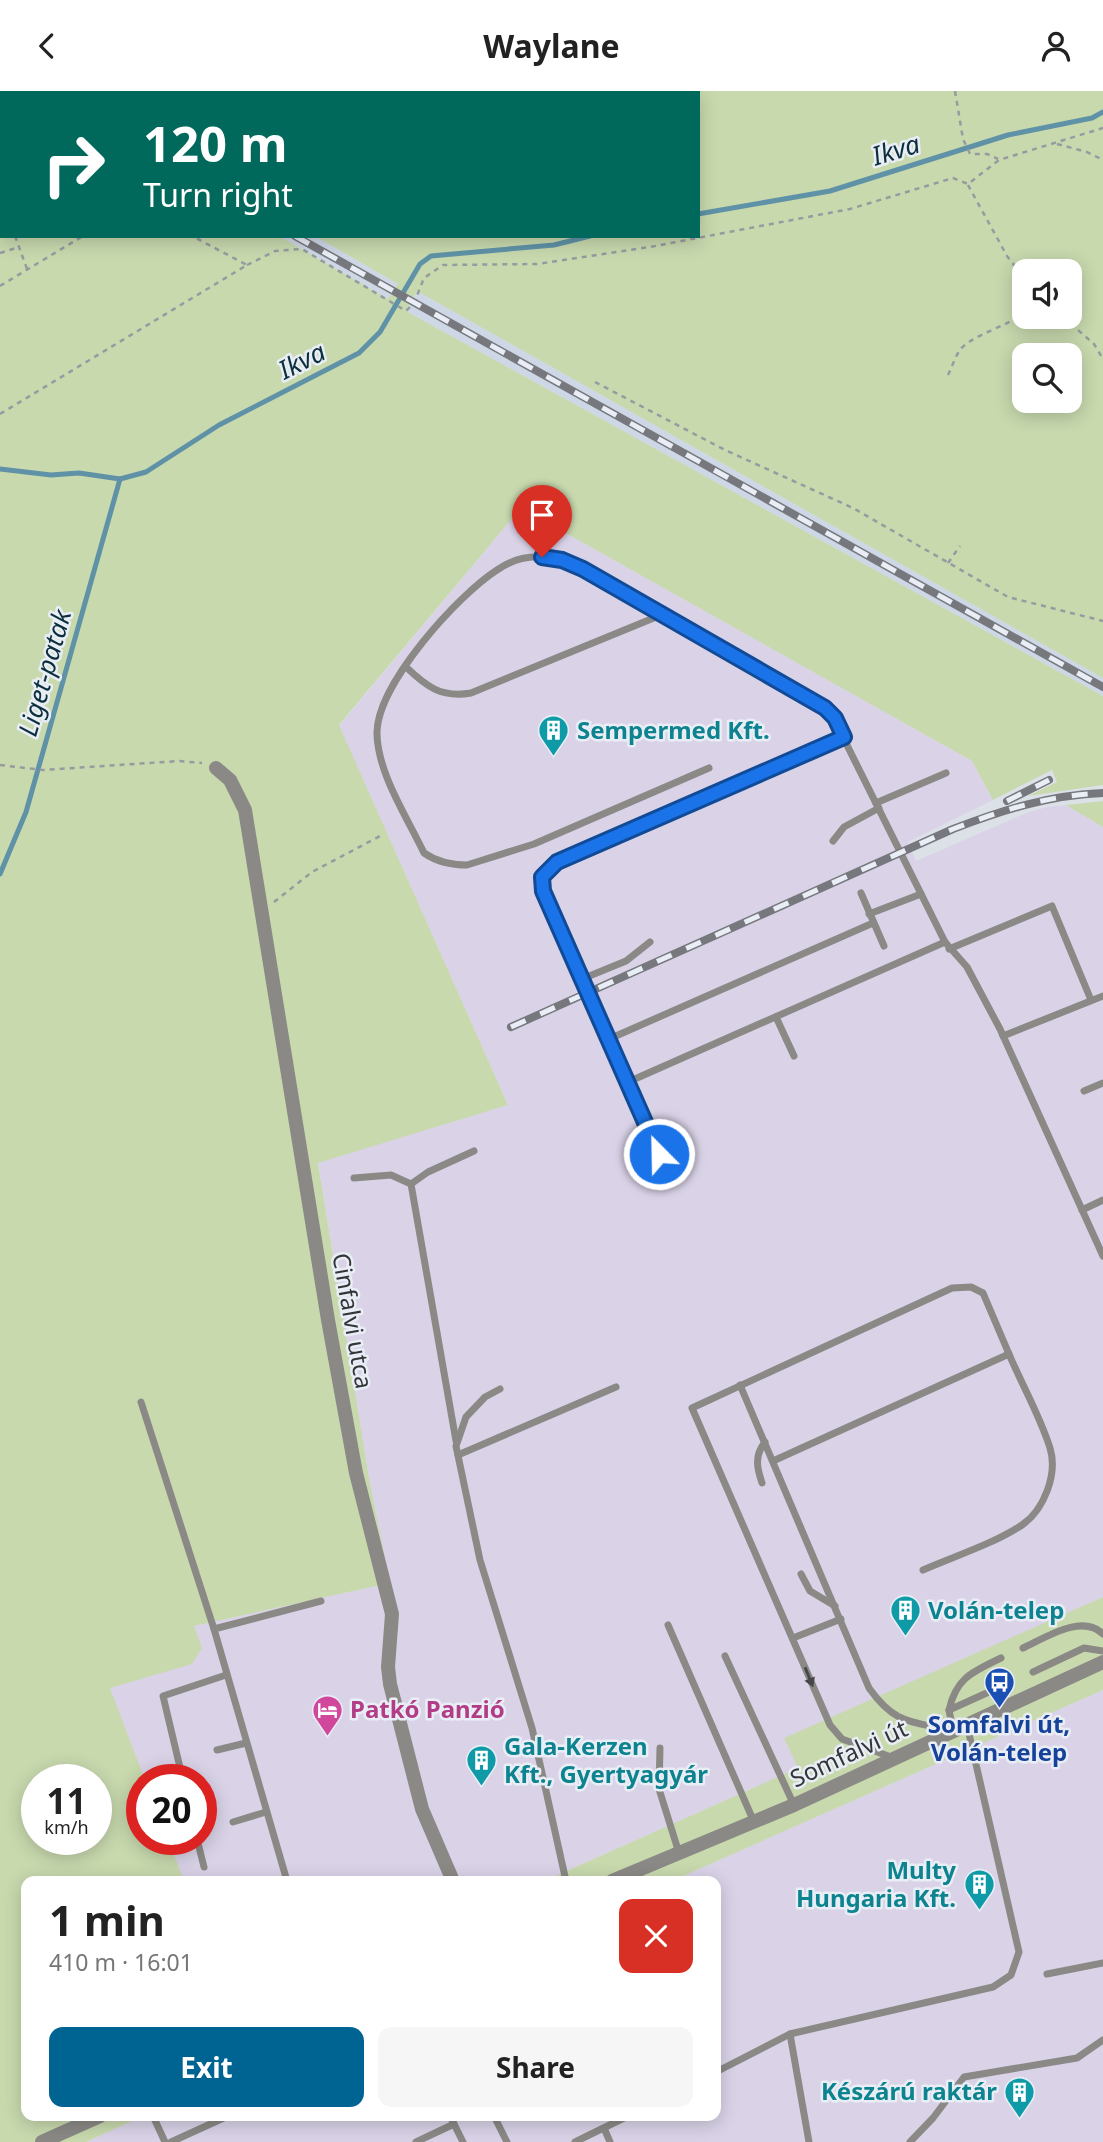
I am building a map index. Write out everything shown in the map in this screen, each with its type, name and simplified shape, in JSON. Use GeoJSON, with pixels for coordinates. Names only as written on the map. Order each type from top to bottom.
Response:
{"type":"FeatureCollection","features":[{"type":"Feature","properties":{"kind":"street","name":"Cinfalvi utca"},"geometry":{"type":"LineString","coordinates":[[216,768],[230,780],[245,810],[328,1320],[356,1473],[392,1614],[388,1667],[390,1684],[422,1809],[451,1876]]}},
{"type":"Feature","properties":{"kind":"street","name":"Somfalvi út"},"geometry":{"type":"LineString","coordinates":[[624,1876],[794,1805],[1103,1662]]}},
{"type":"Feature","properties":{"kind":"street"},"geometry":{"type":"LineString","coordinates":[[42,2142],[89,2121]]}},
{"type":"Feature","properties":{"kind":"lane"},"geometry":{"type":"LineString","coordinates":[[709,768],[534,843],[467,865],[432,859],[424,852],[379,751],[377,731],[381,712],[406,667],[459,603],[497,570],[521,559],[553,558],[572,564],[825,708],[835,718],[947,946],[967,967],[1003,1036],[1103,1256]]}},
{"type":"Feature","properties":{"kind":"lane"},"geometry":{"type":"LineString","coordinates":[[406,667],[435,691],[445,695],[471,693],[661,615]]}},
{"type":"Feature","properties":{"kind":"lane"},"geometry":{"type":"LineString","coordinates":[[659,1154],[543,891],[542,877],[550,867],[844,737]]}},
{"type":"Feature","properties":{"kind":"lane"},"geometry":{"type":"LineString","coordinates":[[833,841],[844,827],[877,805],[946,773]]}},
{"type":"Feature","properties":{"kind":"lane"},"geometry":{"type":"LineString","coordinates":[[861,893],[884,946]]}},
{"type":"Feature","properties":{"kind":"lane"},"geometry":{"type":"LineString","coordinates":[[869,914],[921,894]]}},
{"type":"Feature","properties":{"kind":"lane"},"geometry":{"type":"LineString","coordinates":[[628,1082],[947,946],[1052,906],[1091,1000]]}},
{"type":"Feature","properties":{"kind":"lane"},"geometry":{"type":"LineString","coordinates":[[609,1039],[873,923]]}},
{"type":"Feature","properties":{"kind":"lane"},"geometry":{"type":"LineString","coordinates":[[582,979],[626,961],[650,942]]}},
{"type":"Feature","properties":{"kind":"lane"},"geometry":{"type":"LineString","coordinates":[[1003,1036],[1103,996]]}},
{"type":"Feature","properties":{"kind":"lane"},"geometry":{"type":"LineString","coordinates":[[776,1017],[794,1056]]}},
{"type":"Feature","properties":{"kind":"lane"},"geometry":{"type":"LineString","coordinates":[[1084,1091],[1103,1083]]}},
{"type":"Feature","properties":{"kind":"lane"},"geometry":{"type":"LineString","coordinates":[[411,1184],[428,1172],[474,1151]]}},
{"type":"Feature","properties":{"kind":"lane"},"geometry":{"type":"LineString","coordinates":[[354,1178],[391,1175],[411,1184]]}},
{"type":"Feature","properties":{"kind":"lane"},"geometry":{"type":"LineString","coordinates":[[411,1184],[456,1445],[480,1560],[532,1728],[565,1876]]}},
{"type":"Feature","properties":{"kind":"lane"},"geometry":{"type":"LineString","coordinates":[[1082,1210],[1103,1200]]}},
{"type":"Feature","properties":{"kind":"lane"},"geometry":{"type":"LineString","coordinates":[[894,1758],[842,1739],[830,1725],[692,1408],[952,1288],[971,1287],[984,1293],[1051,1450],[1053,1472],[1047,1492],[1023,1525],[923,1570]]}},
{"type":"Feature","properties":{"kind":"lane"},"geometry":{"type":"LineString","coordinates":[[773,1461],[1009,1354]]}},
{"type":"Feature","properties":{"kind":"lane"},"geometry":{"type":"LineString","coordinates":[[740,1385],[869,1688],[880,1702],[909,1723],[960,1728]]}},
{"type":"Feature","properties":{"kind":"lane"},"geometry":{"type":"LineString","coordinates":[[458,1455],[615,1387]]}},
{"type":"Feature","properties":{"kind":"lane"},"geometry":{"type":"LineString","coordinates":[[456,1445],[466,1416],[485,1397],[500,1389]]}},
{"type":"Feature","properties":{"kind":"lane"},"geometry":{"type":"LineString","coordinates":[[141,1402],[214,1629],[284,1876]]}},
{"type":"Feature","properties":{"kind":"lane"},"geometry":{"type":"LineString","coordinates":[[762,1483],[757,1464],[758,1455],[765,1442]]}},
{"type":"Feature","properties":{"kind":"lane"},"geometry":{"type":"LineString","coordinates":[[801,1574],[810,1591],[836,1607]]}},
{"type":"Feature","properties":{"kind":"lane"},"geometry":{"type":"LineString","coordinates":[[214,1629],[321,1601]]}},
{"type":"Feature","properties":{"kind":"lane"},"geometry":{"type":"LineString","coordinates":[[793,1638],[841,1619]]}},
{"type":"Feature","properties":{"kind":"lane"},"geometry":{"type":"LineString","coordinates":[[668,1625],[754,1822]]}},
{"type":"Feature","properties":{"kind":"lane"},"geometry":{"type":"LineString","coordinates":[[1023,1648],[1064,1629],[1082,1626],[1098,1629],[1103,1635]]}},
{"type":"Feature","properties":{"kind":"lane"},"geometry":{"type":"LineString","coordinates":[[1033,1672],[1084,1648],[1103,1651]]}},
{"type":"Feature","properties":{"kind":"lane"},"geometry":{"type":"LineString","coordinates":[[725,1656],[794,1805]]}},
{"type":"Feature","properties":{"kind":"lane"},"geometry":{"type":"LineString","coordinates":[[721,2069],[789,2034],[993,1987],[1011,1975],[1019,1952],[960,1728],[949,1710],[954,1690],[972,1672],[1001,1658]]}},
{"type":"Feature","properties":{"kind":"lane"},"geometry":{"type":"LineString","coordinates":[[179,1764],[163,1696],[226,1675]]}},
{"type":"Feature","properties":{"kind":"lane"},"geometry":{"type":"LineString","coordinates":[[949,1710],[1011,1682]]}},
{"type":"Feature","properties":{"kind":"lane"},"geometry":{"type":"LineString","coordinates":[[216,1751],[246,1743]]}},
{"type":"Feature","properties":{"kind":"lane"},"geometry":{"type":"LineString","coordinates":[[660,1748],[659,1789],[679,1853]]}},
{"type":"Feature","properties":{"kind":"lane"},"geometry":{"type":"LineString","coordinates":[[233,1822],[266,1812]]}},
{"type":"Feature","properties":{"kind":"lane"},"geometry":{"type":"LineString","coordinates":[[201,1855],[204,1867]]}},
{"type":"Feature","properties":{"kind":"lane"},"geometry":{"type":"LineString","coordinates":[[1047,1974],[1103,1963]]}},
{"type":"Feature","properties":{"kind":"lane"},"geometry":{"type":"LineString","coordinates":[[789,2034],[809,2142]]}},
{"type":"Feature","properties":{"kind":"lane"},"geometry":{"type":"LineString","coordinates":[[910,2142],[933,2118],[964,2077],[1077,2058],[1103,2040]]}},
{"type":"Feature","properties":{"kind":"lane"},"geometry":{"type":"LineString","coordinates":[[155,2121],[165,2142]]}},
{"type":"Feature","properties":{"kind":"lane"},"geometry":{"type":"LineString","coordinates":[[171,2142],[217,2121]]}},
{"type":"Feature","properties":{"kind":"lane"},"geometry":{"type":"LineString","coordinates":[[452,2121],[463,2142]]}},
{"type":"Feature","properties":{"kind":"lane"},"geometry":{"type":"LineString","coordinates":[[496,2121],[507,2142]]}},
{"type":"Feature","properties":{"kind":"lane"},"geometry":{"type":"LineString","coordinates":[[575,2142],[617,2121]]}},
{"type":"Feature","properties":{"kind":"lane"},"geometry":{"type":"LineString","coordinates":[[416,2142],[454,2124]]}},
{"type":"Feature","properties":{"kind":"lane"},"geometry":{"type":"LineString","coordinates":[[604,2127],[610,2142]]}},
{"type":"Feature","properties":{"kind":"path"},"geometry":{"type":"LineString","coordinates":[[955,91],[963,139],[970,154],[987,154],[999,160]]}},
{"type":"Feature","properties":{"kind":"path"},"geometry":{"type":"LineString","coordinates":[[968,184],[999,160],[1103,128]]}},
{"type":"Feature","properties":{"kind":"path"},"geometry":{"type":"LineString","coordinates":[[1053,143],[1087,152],[1103,160]]}},
{"type":"Feature","properties":{"kind":"path"},"geometry":{"type":"LineString","coordinates":[[700,238],[850,209],[953,178],[968,184],[1012,262]]}},
{"type":"Feature","properties":{"kind":"path"},"geometry":{"type":"LineString","coordinates":[[16,238],[27,270]]}},
{"type":"Feature","properties":{"kind":"path"},"geometry":{"type":"LineString","coordinates":[[0,286],[80,238]]}},
{"type":"Feature","properties":{"kind":"path"},"geometry":{"type":"LineString","coordinates":[[196,238],[247,265]]}},
{"type":"Feature","properties":{"kind":"path"},"geometry":{"type":"LineString","coordinates":[[0,414],[247,265],[275,251],[302,249],[406,311],[414,303],[424,278],[443,265],[458,262],[489,266],[537,264],[697,238]]}},
{"type":"Feature","properties":{"kind":"path"},"geometry":{"type":"LineString","coordinates":[[0,253],[19,247]]}},
{"type":"Feature","properties":{"kind":"path"},"geometry":{"type":"LineString","coordinates":[[948,375],[960,349],[971,340],[1012,322]]}},
{"type":"Feature","properties":{"kind":"path"},"geometry":{"type":"LineString","coordinates":[[1077,329],[1094,344],[1103,359]]}},
{"type":"Feature","properties":{"kind":"path"},"geometry":{"type":"LineString","coordinates":[[595,381],[724,450],[853,508],[1008,597],[1103,621]]}},
{"type":"Feature","properties":{"kind":"path"},"geometry":{"type":"LineString","coordinates":[[948,563],[960,546]]}},
{"type":"Feature","properties":{"kind":"path"},"geometry":{"type":"LineString","coordinates":[[0,765],[43,770],[179,761],[205,763],[216,768]]}},
{"type":"Feature","properties":{"kind":"path"},"geometry":{"type":"LineString","coordinates":[[261,907],[278,900],[313,872],[382,835]]}},
{"type":"Feature","properties":{"kind":"shaded area"},"geometry":{"type":"Polygon","coordinates":[[[282,238],[318,238],[398,284],[388,299],[282,238]]]}},
{"type":"Feature","properties":{"kind":"shaded area"},"geometry":{"type":"Polygon","coordinates":[[[417,291],[1103,678],[1103,696],[406,311],[417,291]]]}},
{"type":"Feature","properties":{"kind":"shaded area"},"geometry":{"type":"Polygon","coordinates":[[[521,508],[972,761],[993,800],[908,842],[916,861],[1026,813],[1047,807],[1066,805],[1103,827],[1103,1597],[928,1677],[785,1738],[799,1768],[555,1876],[144,1876],[140,1855],[217,1855],[217,1764],[126,1764],[126,1776],[110,1688],[194,1626],[390,1583],[369,1478],[318,1162],[508,1105],[339,726],[521,508]]]}},
{"type":"Feature","properties":{"kind":"shaded area"},"geometry":{"type":"Polygon","coordinates":[[[1103,1690],[1103,2142],[86,2142],[132,2121],[721,2121],[721,1876],[683,1876],[1103,1690]]]}},
{"type":"Feature","properties":{"kind":"green space"},"geometry":{"type":"Polygon","coordinates":[[[700,91],[1103,91],[1103,678],[417,291],[406,311],[1103,696],[1103,785],[1028,796],[1057,782],[1052,770],[993,800],[972,761],[521,508],[339,725],[508,1105],[318,1163],[369,1478],[390,1583],[194,1626],[202,1648],[192,1664],[110,1688],[139,1764],[126,1764],[126,1855],[174,1855],[182,1876],[21,1876],[21,2121],[132,2121],[86,2142],[0,2142],[0,238],[282,238],[388,299],[398,284],[318,238],[700,238],[700,91]]]}},
{"type":"Feature","properties":{"kind":"green space"},"geometry":{"type":"Polygon","coordinates":[[[1103,801],[1103,827],[1066,805],[1103,801]]]}},
{"type":"Feature","properties":{"kind":"green space"},"geometry":{"type":"Polygon","coordinates":[[[1103,1597],[1103,1690],[683,1876],[555,1876],[798,1768],[784,1738],[1103,1597]]]}},
{"type":"Feature","properties":{"kind":"waterway","name":"Ikva"},"geometry":{"type":"LineString","coordinates":[[700,214],[830,191],[1008,135],[1092,118],[1103,112]]}},
{"type":"Feature","properties":{"kind":"waterway","name":"Ikva"},"geometry":{"type":"LineString","coordinates":[[0,469],[51,475],[79,473],[120,479],[146,472],[219,425],[359,353],[380,332],[420,264],[431,256],[554,245],[582,238]]}},
{"type":"Feature","properties":{"kind":"waterway","name":"Liget-patak"},"geometry":{"type":"LineString","coordinates":[[0,874],[26,812],[120,479]]}},
{"type":"Feature","properties":{"kind":"railway"},"geometry":{"type":"LineString","coordinates":[[299,238],[1103,687]]}},
{"type":"Feature","properties":{"kind":"railway"},"geometry":{"type":"LineString","coordinates":[[1007,801],[1049,780]]}},
{"type":"Feature","properties":{"kind":"railway"},"geometry":{"type":"LineString","coordinates":[[511,1027],[953,829],[1026,805],[1103,793]]}},
{"type":"Feature","properties":{"kind":"place","name":"Sempermed Kft."},"geometry":{"type":"Point","coordinates":[554,758]}},
{"type":"Feature","properties":{"kind":"place","name":"Volán-telep"},"geometry":{"type":"Point","coordinates":[905,1638]}},
{"type":"Feature","properties":{"kind":"place","name":"Somfalvi út, Volán-telep"},"geometry":{"type":"Point","coordinates":[999,1710]}},
{"type":"Feature","properties":{"kind":"place","name":"Patkó Panzió"},"geometry":{"type":"Point","coordinates":[327,1737]}},
{"type":"Feature","properties":{"kind":"place","name":"Gala-Kerzen Kft., Gyertyagyár"},"geometry":{"type":"Point","coordinates":[481,1788]}},
{"type":"Feature","properties":{"kind":"place","name":"Multy Hungaria Kft."},"geometry":{"type":"Point","coordinates":[979,1912]}},
{"type":"Feature","properties":{"kind":"place","name":"Készárú raktár"},"geometry":{"type":"Point","coordinates":[1020,2119]}},
{"type":"Feature","properties":{"kind":"route"},"geometry":{"type":"LineString","coordinates":[[542,557],[562,560],[583,569],[825,708],[835,718],[844,737],[557,862],[545,871],[542,877],[543,891],[659,1154]]}}]}
